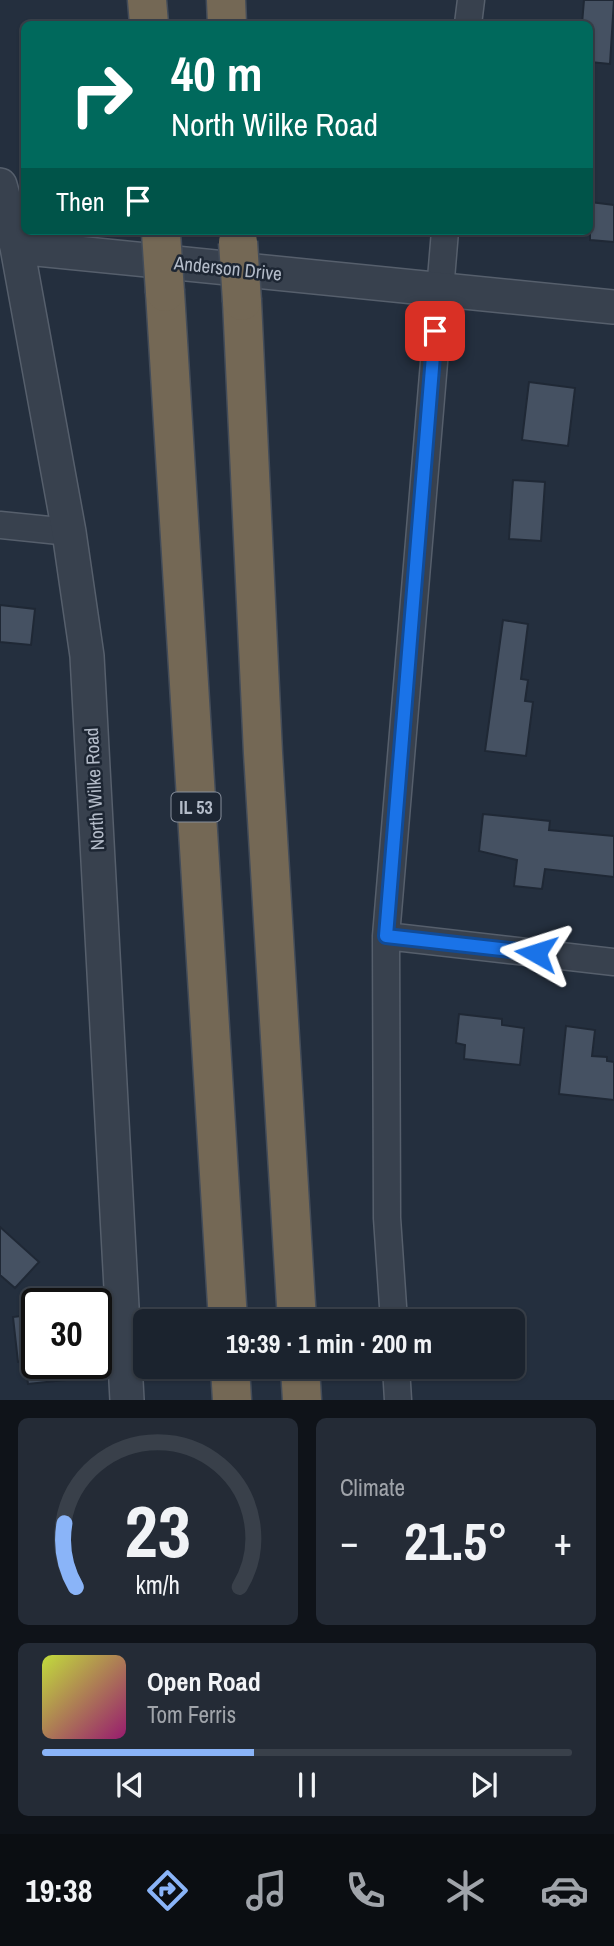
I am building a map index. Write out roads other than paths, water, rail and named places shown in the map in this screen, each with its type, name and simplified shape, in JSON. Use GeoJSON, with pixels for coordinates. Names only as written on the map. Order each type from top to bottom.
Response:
{"type":"FeatureCollection","features":[{"type":"Feature","properties":{"kind":"highway"},"geometry":{"type":"LineString","coordinates":[[148,0],[149,21]]}},
{"type":"Feature","properties":{"kind":"highway"},"geometry":{"type":"LineString","coordinates":[[226,0],[227,21]]}},
{"type":"Feature","properties":{"kind":"highway","name":"IL 53"},"geometry":{"type":"LineString","coordinates":[[161,235],[227,1309]]}},
{"type":"Feature","properties":{"kind":"highway"},"geometry":{"type":"LineString","coordinates":[[238,236],[263,753],[296,1309]]}},
{"type":"Feature","properties":{"kind":"highway"},"geometry":{"type":"LineString","coordinates":[[231,1379],[232,1400]]}},
{"type":"Feature","properties":{"kind":"highway"},"geometry":{"type":"LineString","coordinates":[[301,1379],[302,1400]]}},
{"type":"Feature","properties":{"kind":"street"},"geometry":{"type":"LineString","coordinates":[[468,21],[471,0]]}},
{"type":"Feature","properties":{"kind":"street","name":"North Wilke Road"},"geometry":{"type":"LineString","coordinates":[[0,186],[17,247],[69,532],[87,656],[127,1400]]}},
{"type":"Feature","properties":{"kind":"street"},"geometry":{"type":"LineString","coordinates":[[393,1309],[387,1218],[386,936],[438,287],[444,235]]}},
{"type":"Feature","properties":{"kind":"street","name":"Anderson Drive"},"geometry":{"type":"LineString","coordinates":[[17,247],[398,286],[438,287],[614,307]]}},
{"type":"Feature","properties":{"kind":"street"},"geometry":{"type":"LineString","coordinates":[[0,525],[69,532]]}},
{"type":"Feature","properties":{"kind":"street"},"geometry":{"type":"LineString","coordinates":[[386,936],[614,962]]}},
{"type":"Feature","properties":{"kind":"street"},"geometry":{"type":"LineString","coordinates":[[397,1379],[398,1400]]}}]}
